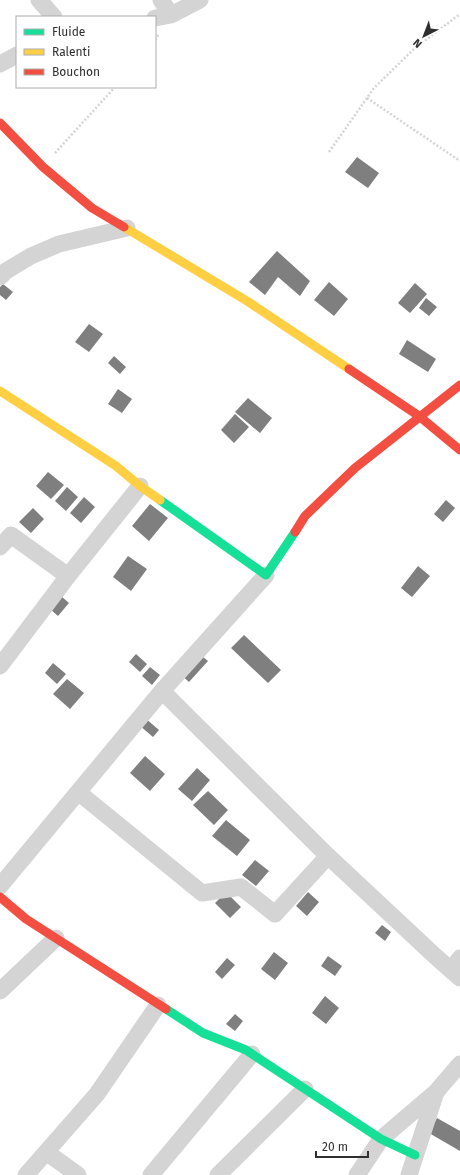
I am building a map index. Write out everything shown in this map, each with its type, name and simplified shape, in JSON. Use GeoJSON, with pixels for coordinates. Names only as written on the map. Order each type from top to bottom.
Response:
{"type":"FeatureCollection","features":[{"type":"Feature","properties":{"kind":"street"},"geometry":{"type":"LineString","coordinates":[[38,0],[53,16]]}},
{"type":"Feature","properties":{"kind":"street"},"geometry":{"type":"LineString","coordinates":[[161,0],[163,17],[200,0]]}},
{"type":"Feature","properties":{"kind":"street"},"geometry":{"type":"LineString","coordinates":[[0,64],[16,56]]}},
{"type":"Feature","properties":{"kind":"street"},"geometry":{"type":"LineString","coordinates":[[0,123],[43,167],[92,208],[247,301],[419,416],[460,450]]}},
{"type":"Feature","properties":{"kind":"street"},"geometry":{"type":"LineString","coordinates":[[0,277],[6,271],[31,256],[59,244],[127,228]]}},
{"type":"Feature","properties":{"kind":"street"},"geometry":{"type":"LineString","coordinates":[[0,886],[162,691],[266,575],[305,516],[355,468],[460,385]]}},
{"type":"Feature","properties":{"kind":"street"},"geometry":{"type":"LineString","coordinates":[[0,391],[116,466],[140,486],[266,575]]}},
{"type":"Feature","properties":{"kind":"street"},"geometry":{"type":"LineString","coordinates":[[0,666],[68,576],[140,486]]}},
{"type":"Feature","properties":{"kind":"street"},"geometry":{"type":"LineString","coordinates":[[0,547],[11,535],[68,576]]}},
{"type":"Feature","properties":{"kind":"street"},"geometry":{"type":"LineString","coordinates":[[162,691],[328,856],[457,969]]}},
{"type":"Feature","properties":{"kind":"street"},"geometry":{"type":"LineString","coordinates":[[78,792],[202,893],[241,887],[275,914],[328,856]]}},
{"type":"Feature","properties":{"kind":"street"},"geometry":{"type":"LineString","coordinates":[[0,897],[26,919],[202,1033],[246,1050],[381,1139],[415,1155]]}},
{"type":"Feature","properties":{"kind":"street"},"geometry":{"type":"LineString","coordinates":[[0,991],[56,938]]}},
{"type":"Feature","properties":{"kind":"street"},"geometry":{"type":"LineString","coordinates":[[26,1175],[97,1094],[158,1005]]}},
{"type":"Feature","properties":{"kind":"street"},"geometry":{"type":"LineString","coordinates":[[151,1175],[252,1054]]}},
{"type":"Feature","properties":{"kind":"street"},"geometry":{"type":"LineString","coordinates":[[357,1175],[381,1139],[436,1092],[460,1064]]}},
{"type":"Feature","properties":{"kind":"street"},"geometry":{"type":"LineString","coordinates":[[218,1175],[305,1089]]}},
{"type":"Feature","properties":{"kind":"street"},"geometry":{"type":"LineString","coordinates":[[409,1175],[436,1092]]}},
{"type":"Feature","properties":{"kind":"street"},"geometry":{"type":"LineString","coordinates":[[46,1152],[78,1175]]}},
{"type":"Feature","properties":{"kind":"path"},"geometry":{"type":"LineString","coordinates":[[329,152],[374,88],[414,49],[460,14]]}},
{"type":"Feature","properties":{"kind":"path"},"geometry":{"type":"LineString","coordinates":[[43,167],[114,88]]}},
{"type":"Feature","properties":{"kind":"path"},"geometry":{"type":"LineString","coordinates":[[367,98],[460,161]]}},
{"type":"Feature","properties":{"kind":"building"},"geometry":{"type":"Polygon","coordinates":[[[357,157],[379,173],[368,188],[345,172],[357,157]]]}},
{"type":"Feature","properties":{"kind":"building"},"geometry":{"type":"Polygon","coordinates":[[[277,251],[310,281],[300,296],[278,277],[265,295],[249,282],[277,251]]]}},
{"type":"Feature","properties":{"kind":"building"},"geometry":{"type":"Polygon","coordinates":[[[329,282],[348,299],[334,316],[314,300],[329,282]]]}},
{"type":"Feature","properties":{"kind":"building"},"geometry":{"type":"Polygon","coordinates":[[[415,283],[427,294],[410,313],[398,303],[415,283]]]}},
{"type":"Feature","properties":{"kind":"building"},"geometry":{"type":"Polygon","coordinates":[[[3,284],[13,292],[6,300],[0,295],[0,287],[3,284]]]}},
{"type":"Feature","properties":{"kind":"building"},"geometry":{"type":"Polygon","coordinates":[[[426,298],[437,307],[429,316],[419,308],[426,298]]]}},
{"type":"Feature","properties":{"kind":"building"},"geometry":{"type":"Polygon","coordinates":[[[89,324],[103,334],[89,352],[75,342],[89,324]]]}},
{"type":"Feature","properties":{"kind":"building"},"geometry":{"type":"Polygon","coordinates":[[[407,340],[436,359],[428,372],[399,354],[407,340]]]}},
{"type":"Feature","properties":{"kind":"building"},"geometry":{"type":"Polygon","coordinates":[[[114,356],[126,367],[120,374],[108,363],[114,356]]]}},
{"type":"Feature","properties":{"kind":"building"},"geometry":{"type":"Polygon","coordinates":[[[118,389],[132,399],[122,413],[108,404],[118,389]]]}},
{"type":"Feature","properties":{"kind":"building"},"geometry":{"type":"Polygon","coordinates":[[[248,398],[272,418],[260,433],[235,412],[248,398]]]}},
{"type":"Feature","properties":{"kind":"building"},"geometry":{"type":"Polygon","coordinates":[[[235,414],[249,427],[234,443],[221,430],[235,414]]]}},
{"type":"Feature","properties":{"kind":"building"},"geometry":{"type":"Polygon","coordinates":[[[48,472],[64,485],[51,499],[36,486],[48,472]]]}},
{"type":"Feature","properties":{"kind":"building"},"geometry":{"type":"Polygon","coordinates":[[[67,487],[78,497],[66,511],[55,501],[67,487]]]}},
{"type":"Feature","properties":{"kind":"building"},"geometry":{"type":"Polygon","coordinates":[[[84,497],[95,507],[81,523],[70,513],[84,497]]]}},
{"type":"Feature","properties":{"kind":"building"},"geometry":{"type":"Polygon","coordinates":[[[446,500],[455,508],[443,522],[434,514],[446,500]]]}},
{"type":"Feature","properties":{"kind":"building"},"geometry":{"type":"Polygon","coordinates":[[[150,504],[168,518],[149,541],[132,526],[150,504]]]}},
{"type":"Feature","properties":{"kind":"building"},"geometry":{"type":"Polygon","coordinates":[[[33,508],[44,519],[31,533],[19,522],[33,508]]]}},
{"type":"Feature","properties":{"kind":"building"},"geometry":{"type":"Polygon","coordinates":[[[128,556],[147,569],[131,591],[113,577],[128,556]]]}},
{"type":"Feature","properties":{"kind":"building"},"geometry":{"type":"Polygon","coordinates":[[[418,566],[430,576],[412,597],[401,588],[418,566]]]}},
{"type":"Feature","properties":{"kind":"building"},"geometry":{"type":"Polygon","coordinates":[[[61,596],[69,603],[58,616],[50,609],[61,596]]]}},
{"type":"Feature","properties":{"kind":"building"},"geometry":{"type":"Polygon","coordinates":[[[244,635],[281,670],[268,683],[231,648],[244,635]]]}},
{"type":"Feature","properties":{"kind":"building"},"geometry":{"type":"Polygon","coordinates":[[[198,653],[208,661],[189,682],[180,674],[198,653]]]}},
{"type":"Feature","properties":{"kind":"building"},"geometry":{"type":"Polygon","coordinates":[[[136,654],[147,664],[140,672],[129,662],[136,654]]]}},
{"type":"Feature","properties":{"kind":"building"},"geometry":{"type":"Polygon","coordinates":[[[53,663],[66,674],[57,684],[45,673],[53,663]]]}},
{"type":"Feature","properties":{"kind":"building"},"geometry":{"type":"Polygon","coordinates":[[[150,667],[160,675],[152,685],[142,676],[150,667]]]}},
{"type":"Feature","properties":{"kind":"building"},"geometry":{"type":"Polygon","coordinates":[[[67,679],[84,693],[70,709],[53,694],[67,679]]]}},
{"type":"Feature","properties":{"kind":"building"},"geometry":{"type":"Polygon","coordinates":[[[145,718],[159,730],[153,737],[139,725],[145,718]]]}},
{"type":"Feature","properties":{"kind":"building"},"geometry":{"type":"Polygon","coordinates":[[[145,756],[165,774],[150,791],[130,773],[145,756]]]}},
{"type":"Feature","properties":{"kind":"building"},"geometry":{"type":"Polygon","coordinates":[[[197,768],[210,780],[192,801],[178,789],[197,768]]]}},
{"type":"Feature","properties":{"kind":"building"},"geometry":{"type":"Polygon","coordinates":[[[208,791],[228,810],[214,825],[193,805],[208,791]]]}},
{"type":"Feature","properties":{"kind":"building"},"geometry":{"type":"Polygon","coordinates":[[[226,820],[250,840],[237,856],[212,836],[226,820]]]}},
{"type":"Feature","properties":{"kind":"building"},"geometry":{"type":"Polygon","coordinates":[[[255,860],[269,871],[256,886],[242,875],[255,860]]]}},
{"type":"Feature","properties":{"kind":"building"},"geometry":{"type":"Polygon","coordinates":[[[226,892],[241,907],[230,918],[215,903],[226,892]]]}},
{"type":"Feature","properties":{"kind":"building"},"geometry":{"type":"Polygon","coordinates":[[[308,892],[319,902],[307,916],[296,906],[308,892]]]}},
{"type":"Feature","properties":{"kind":"building"},"geometry":{"type":"Polygon","coordinates":[[[382,925],[391,932],[385,941],[375,933],[382,925]]]}},
{"type":"Feature","properties":{"kind":"building"},"geometry":{"type":"Polygon","coordinates":[[[274,952],[288,963],[275,980],[261,969],[274,952]]]}},
{"type":"Feature","properties":{"kind":"building"},"geometry":{"type":"Polygon","coordinates":[[[328,956],[342,966],[335,976],[321,966],[328,956]]]}},
{"type":"Feature","properties":{"kind":"building"},"geometry":{"type":"Polygon","coordinates":[[[227,958],[235,965],[222,979],[215,972],[227,958]]]}},
{"type":"Feature","properties":{"kind":"building"},"geometry":{"type":"Polygon","coordinates":[[[325,996],[339,1008],[326,1024],[312,1013],[325,996]]]}},
{"type":"Feature","properties":{"kind":"building"},"geometry":{"type":"Polygon","coordinates":[[[235,1014],[243,1021],[235,1031],[226,1024],[235,1014]]]}},
{"type":"Feature","properties":{"kind":"building"},"geometry":{"type":"Polygon","coordinates":[[[437,1118],[460,1131],[460,1151],[429,1133],[437,1118]]]}},
{"type":"Feature","properties":{"kind":"traffic: fast"},"geometry":{"type":"LineString","coordinates":[[160,500],[266,575],[295,532]]}},
{"type":"Feature","properties":{"kind":"traffic: fast"},"geometry":{"type":"LineString","coordinates":[[166,1009],[203,1033],[246,1050],[381,1139],[415,1155]]}},
{"type":"Feature","properties":{"kind":"traffic: slow"},"geometry":{"type":"LineString","coordinates":[[124,227],[247,301],[349,369]]}},
{"type":"Feature","properties":{"kind":"traffic: slow"},"geometry":{"type":"LineString","coordinates":[[0,391],[116,466],[160,500]]}},
{"type":"Feature","properties":{"kind":"traffic: jam"},"geometry":{"type":"LineString","coordinates":[[0,123],[43,167],[92,208],[124,227]]}},
{"type":"Feature","properties":{"kind":"traffic: jam"},"geometry":{"type":"LineString","coordinates":[[349,369],[419,416],[460,450]]}},
{"type":"Feature","properties":{"kind":"traffic: jam"},"geometry":{"type":"LineString","coordinates":[[295,532],[305,516],[355,468],[460,385]]}},
{"type":"Feature","properties":{"kind":"traffic: jam"},"geometry":{"type":"LineString","coordinates":[[0,897],[26,919],[166,1009]]}}]}
